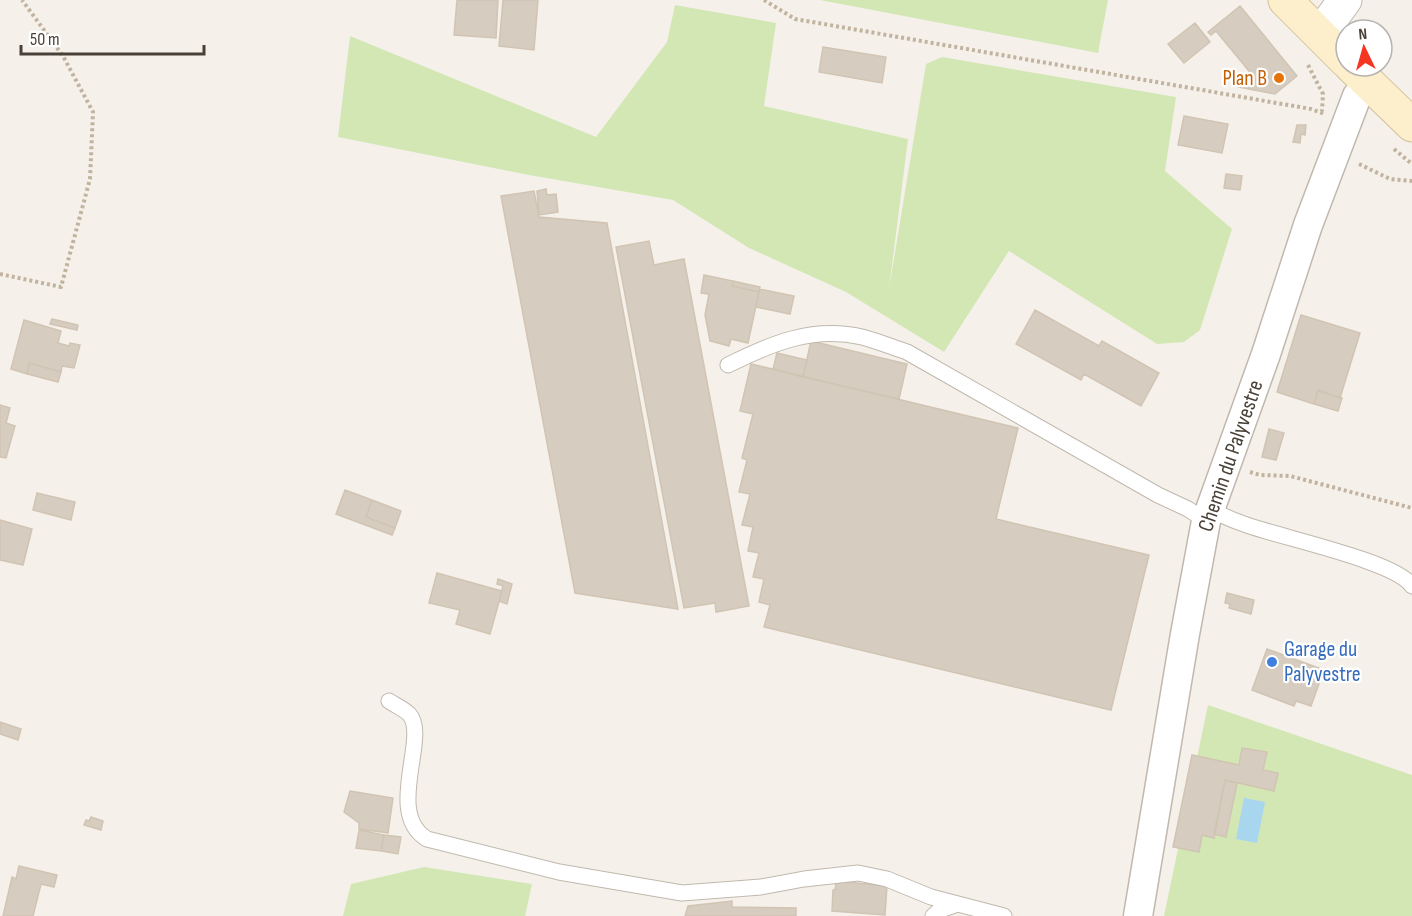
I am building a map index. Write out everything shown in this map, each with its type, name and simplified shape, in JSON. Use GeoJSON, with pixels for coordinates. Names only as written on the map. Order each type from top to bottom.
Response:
{"type":"FeatureCollection","features":[{"type":"Feature","properties":{"kind":"main road"},"geometry":{"type":"LineString","coordinates":[[1285,0],[1313,48],[1334,56]]}},
{"type":"Feature","properties":{"kind":"main road"},"geometry":{"type":"LineString","coordinates":[[1363,78],[1412,125]]}},
{"type":"Feature","properties":{"kind":"street"},"geometry":{"type":"LineString","coordinates":[[1313,48],[1345,0]]}},
{"type":"Feature","properties":{"kind":"street","name":"Chemin du Palyvestre"},"geometry":{"type":"LineString","coordinates":[[1138,916],[1185,634],[1208,515],[1266,354],[1308,225],[1330,120],[1357,96],[1360,78]]}},
{"type":"Feature","properties":{"kind":"lane"},"geometry":{"type":"LineString","coordinates":[[728,365],[768,345],[818,333],[861,337],[896,348],[907,352],[1158,495],[1188,509],[1381,565],[1407,580],[1412,586]]}},
{"type":"Feature","properties":{"kind":"lane"},"geometry":{"type":"LineString","coordinates":[[389,701],[410,715],[414,729],[408,808],[410,821],[417,833],[427,839],[559,872],[682,893],[761,887],[858,873],[887,879],[931,897],[1004,916]]}},
{"type":"Feature","properties":{"kind":"lane"},"geometry":{"type":"LineString","coordinates":[[933,916],[940,910],[958,904]]}},
{"type":"Feature","properties":{"kind":"path"},"geometry":{"type":"LineString","coordinates":[[0,274],[61,287],[90,179],[93,112],[63,56],[22,0]]}},
{"type":"Feature","properties":{"kind":"path"},"geometry":{"type":"LineString","coordinates":[[764,0],[795,19],[1311,108],[1330,120]]}},
{"type":"Feature","properties":{"kind":"path"},"geometry":{"type":"LineString","coordinates":[[1313,48],[1330,120]]}},
{"type":"Feature","properties":{"kind":"path"},"geometry":{"type":"LineString","coordinates":[[1357,163],[1390,179],[1412,182]]}},
{"type":"Feature","properties":{"kind":"path"},"geometry":{"type":"LineString","coordinates":[[1226,466],[1260,474],[1290,476],[1412,508]]}},
{"type":"Feature","properties":{"kind":"green space"},"geometry":{"type":"Polygon","coordinates":[[[820,0],[1108,0],[1098,53],[820,0]]]}},
{"type":"Feature","properties":{"kind":"green space"},"geometry":{"type":"Polygon","coordinates":[[[675,5],[776,23],[764,106],[908,139],[889,289],[926,64],[942,57],[1176,97],[1165,171],[1232,229],[1200,330],[1184,342],[1157,344],[1009,251],[944,352],[846,292],[749,248],[673,200],[529,175],[338,137],[350,36],[596,137],[667,42],[675,5]]]}},
{"type":"Feature","properties":{"kind":"green space"},"geometry":{"type":"Polygon","coordinates":[[[1208,705],[1412,775],[1412,916],[1164,916],[1208,705]]]}},
{"type":"Feature","properties":{"kind":"green space"},"geometry":{"type":"Polygon","coordinates":[[[424,867],[532,884],[525,916],[343,916],[351,884],[424,867]]]}},
{"type":"Feature","properties":{"kind":"water"},"geometry":{"type":"Polygon","coordinates":[[[1244,798],[1265,802],[1257,843],[1236,839],[1244,798]]]}},
{"type":"Feature","properties":{"kind":"building"},"geometry":{"type":"Polygon","coordinates":[[[457,0],[498,0],[496,38],[454,35],[457,0]]]}},
{"type":"Feature","properties":{"kind":"building"},"geometry":{"type":"Polygon","coordinates":[[[503,0],[538,0],[534,50],[499,46],[503,0]]]}},
{"type":"Feature","properties":{"kind":"building"},"geometry":{"type":"Polygon","coordinates":[[[1240,6],[1297,76],[1275,94],[1239,87],[1253,76],[1216,31],[1211,35],[1208,32],[1240,6]]]}},
{"type":"Feature","properties":{"kind":"building"},"geometry":{"type":"Polygon","coordinates":[[[1195,23],[1210,42],[1184,63],[1168,44],[1195,23]]]}},
{"type":"Feature","properties":{"kind":"building"},"geometry":{"type":"Polygon","coordinates":[[[823,47],[886,57],[882,83],[819,72],[823,47]]]}},
{"type":"Feature","properties":{"kind":"building"},"geometry":{"type":"Polygon","coordinates":[[[1184,116],[1228,124],[1222,153],[1178,145],[1184,116]]]}},
{"type":"Feature","properties":{"kind":"building"},"geometry":{"type":"Polygon","coordinates":[[[1297,125],[1306,125],[1305,135],[1301,134],[1300,143],[1293,142],[1297,125]]]}},
{"type":"Feature","properties":{"kind":"building"},"geometry":{"type":"Polygon","coordinates":[[[1226,174],[1242,176],[1240,190],[1224,188],[1226,174]]]}},
{"type":"Feature","properties":{"kind":"building"},"geometry":{"type":"Polygon","coordinates":[[[546,189],[547,195],[556,194],[558,212],[539,215],[537,191],[546,189]]]}},
{"type":"Feature","properties":{"kind":"building"},"geometry":{"type":"Polygon","coordinates":[[[534,191],[539,217],[607,223],[678,609],[575,593],[501,196],[534,191]]]}},
{"type":"Feature","properties":{"kind":"building"},"geometry":{"type":"Polygon","coordinates":[[[649,241],[654,265],[684,259],[749,606],[716,612],[715,603],[684,608],[616,247],[649,241]]]}},
{"type":"Feature","properties":{"kind":"building"},"geometry":{"type":"Polygon","coordinates":[[[704,275],[733,281],[732,286],[759,292],[748,343],[731,339],[729,346],[710,341],[705,315],[709,294],[701,293],[704,275]]]}},
{"type":"Feature","properties":{"kind":"building"},"geometry":{"type":"Polygon","coordinates":[[[733,281],[760,287],[759,292],[732,286],[733,281]]]}},
{"type":"Feature","properties":{"kind":"building"},"geometry":{"type":"Polygon","coordinates":[[[759,289],[794,296],[790,314],[756,307],[759,289]]]}},
{"type":"Feature","properties":{"kind":"building"},"geometry":{"type":"Polygon","coordinates":[[[1035,310],[1099,346],[1102,341],[1159,373],[1141,406],[1084,374],[1081,380],[1016,344],[1035,310]]]}},
{"type":"Feature","properties":{"kind":"building"},"geometry":{"type":"Polygon","coordinates":[[[1301,315],[1360,333],[1340,398],[1318,390],[1314,404],[1277,392],[1301,315]]]}},
{"type":"Feature","properties":{"kind":"building"},"geometry":{"type":"Polygon","coordinates":[[[52,319],[78,325],[77,330],[50,324],[52,319]]]}},
{"type":"Feature","properties":{"kind":"building"},"geometry":{"type":"Polygon","coordinates":[[[24,320],[61,331],[58,343],[69,346],[70,343],[80,345],[74,368],[62,366],[61,372],[29,363],[27,374],[11,369],[24,320]]]}},
{"type":"Feature","properties":{"kind":"building"},"geometry":{"type":"Polygon","coordinates":[[[811,341],[907,364],[899,399],[803,377],[811,341]]]}},
{"type":"Feature","properties":{"kind":"building"},"geometry":{"type":"Polygon","coordinates":[[[777,353],[807,360],[803,377],[773,369],[777,353]]]}},
{"type":"Feature","properties":{"kind":"building"},"geometry":{"type":"Polygon","coordinates":[[[29,363],[61,372],[58,382],[27,374],[29,363]]]}},
{"type":"Feature","properties":{"kind":"building"},"geometry":{"type":"Polygon","coordinates":[[[751,364],[1018,428],[996,519],[1149,555],[1111,710],[764,627],[770,605],[759,602],[764,579],[753,577],[759,553],[748,551],[753,527],[742,525],[750,494],[739,492],[747,460],[742,458],[753,414],[740,411],[751,364]]]}},
{"type":"Feature","properties":{"kind":"building"},"geometry":{"type":"Polygon","coordinates":[[[1318,391],[1342,398],[1338,411],[1314,404],[1318,391]]]}},
{"type":"Feature","properties":{"kind":"building"},"geometry":{"type":"Polygon","coordinates":[[[0,405],[10,408],[6,423],[15,426],[6,458],[0,457],[0,405]]]}},
{"type":"Feature","properties":{"kind":"building"},"geometry":{"type":"Polygon","coordinates":[[[1269,429],[1284,433],[1276,460],[1262,457],[1269,429]]]}},
{"type":"Feature","properties":{"kind":"building"},"geometry":{"type":"Polygon","coordinates":[[[345,490],[372,500],[366,517],[395,528],[392,535],[336,514],[345,490]]]}},
{"type":"Feature","properties":{"kind":"building"},"geometry":{"type":"Polygon","coordinates":[[[37,493],[75,502],[71,520],[33,510],[37,493]]]}},
{"type":"Feature","properties":{"kind":"building"},"geometry":{"type":"Polygon","coordinates":[[[372,500],[401,511],[395,528],[366,517],[372,500]]]}},
{"type":"Feature","properties":{"kind":"building"},"geometry":{"type":"Polygon","coordinates":[[[0,520],[32,529],[23,565],[0,560],[0,520]]]}},
{"type":"Feature","properties":{"kind":"building"},"geometry":{"type":"Polygon","coordinates":[[[437,573],[502,591],[490,634],[456,624],[460,610],[429,603],[437,573]]]}},
{"type":"Feature","properties":{"kind":"building"},"geometry":{"type":"Polygon","coordinates":[[[498,579],[512,584],[507,604],[499,601],[503,586],[497,584],[498,579]]]}},
{"type":"Feature","properties":{"kind":"building"},"geometry":{"type":"Polygon","coordinates":[[[1227,593],[1254,600],[1251,614],[1229,608],[1230,604],[1225,603],[1227,593]]]}},
{"type":"Feature","properties":{"kind":"building"},"geometry":{"type":"Polygon","coordinates":[[[1267,649],[1324,670],[1311,706],[1296,701],[1294,706],[1252,690],[1267,649]]]}},
{"type":"Feature","properties":{"kind":"building"},"geometry":{"type":"Polygon","coordinates":[[[0,722],[21,729],[18,740],[0,734],[0,722]]]}},
{"type":"Feature","properties":{"kind":"building"},"geometry":{"type":"Polygon","coordinates":[[[1242,748],[1267,752],[1263,770],[1278,773],[1274,791],[1225,780],[1214,838],[1202,835],[1199,852],[1173,847],[1192,755],[1239,765],[1242,748]]]}},
{"type":"Feature","properties":{"kind":"building"},"geometry":{"type":"Polygon","coordinates":[[[1225,780],[1237,783],[1226,837],[1214,834],[1225,780]]]}},
{"type":"Feature","properties":{"kind":"building"},"geometry":{"type":"Polygon","coordinates":[[[350,791],[393,798],[388,833],[359,829],[359,823],[344,812],[350,791]]]}},
{"type":"Feature","properties":{"kind":"building"},"geometry":{"type":"Polygon","coordinates":[[[91,817],[103,821],[101,830],[84,825],[91,817]]]}},
{"type":"Feature","properties":{"kind":"building"},"geometry":{"type":"Polygon","coordinates":[[[359,830],[384,835],[381,851],[356,848],[359,830]]]}},
{"type":"Feature","properties":{"kind":"building"},"geometry":{"type":"Polygon","coordinates":[[[384,835],[401,837],[398,854],[381,851],[384,835]]]}},
{"type":"Feature","properties":{"kind":"building"},"geometry":{"type":"Polygon","coordinates":[[[19,866],[57,875],[54,887],[41,884],[33,916],[3,916],[12,877],[16,879],[19,866]]]}},
{"type":"Feature","properties":{"kind":"building"},"geometry":{"type":"Polygon","coordinates":[[[836,883],[887,886],[885,915],[832,911],[833,890],[835,890],[836,883]]]}},
{"type":"Feature","properties":{"kind":"building"},"geometry":{"type":"Polygon","coordinates":[[[732,901],[732,907],[796,908],[796,916],[685,916],[688,906],[732,901]]]}},
{"type":"Feature","properties":{"kind":"place","name":"Plan B"},"geometry":{"type":"Point","coordinates":[1279,78]}},
{"type":"Feature","properties":{"kind":"place","name":"Garage du Palyvestre"},"geometry":{"type":"Point","coordinates":[1272,662]}}]}
